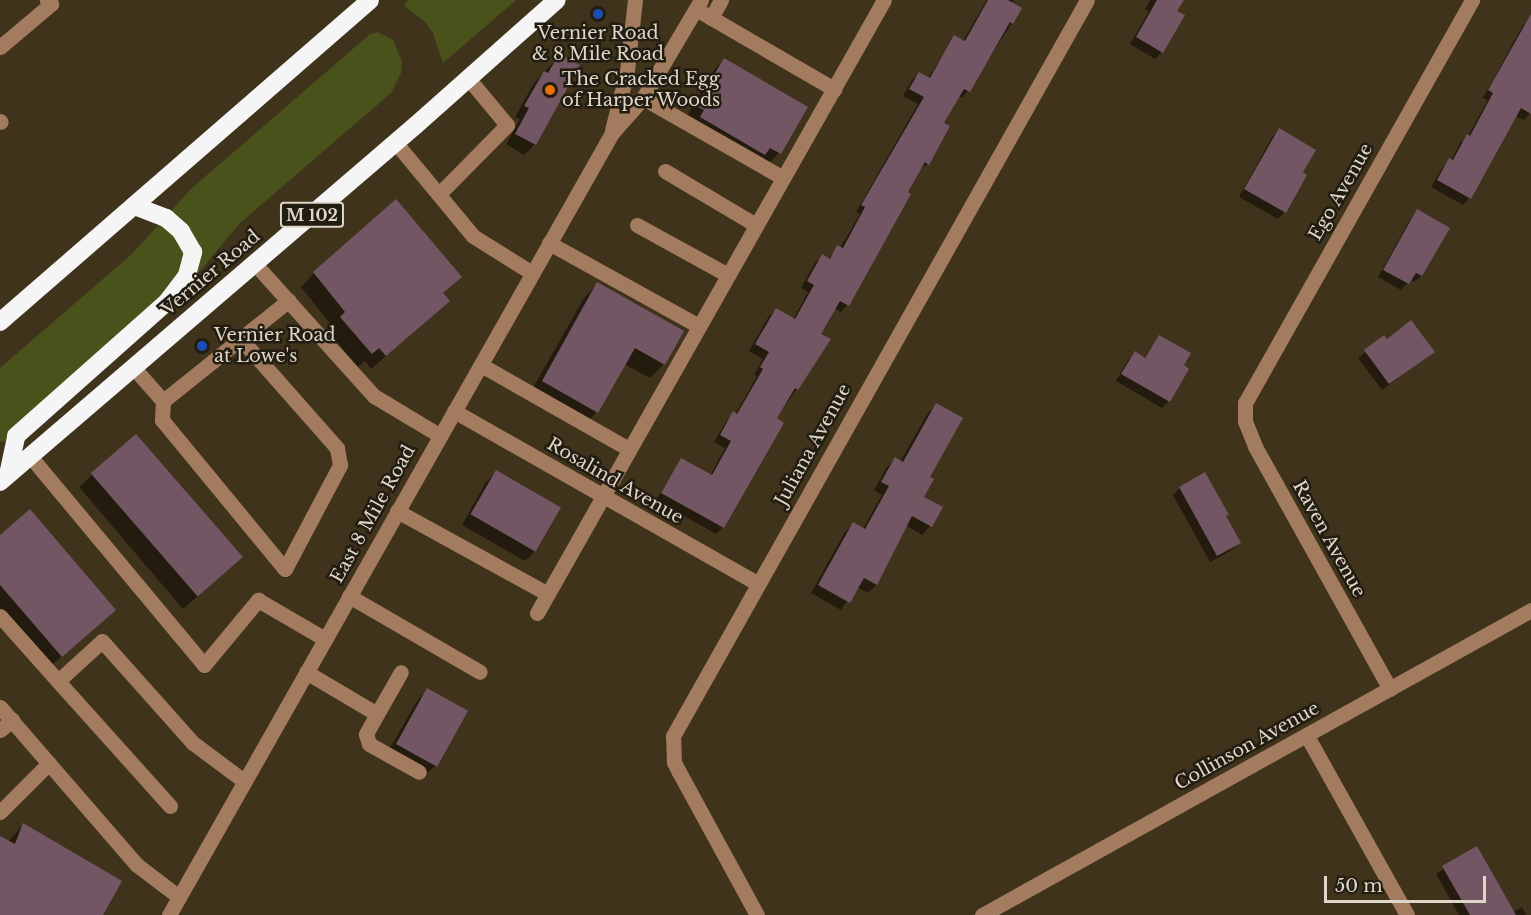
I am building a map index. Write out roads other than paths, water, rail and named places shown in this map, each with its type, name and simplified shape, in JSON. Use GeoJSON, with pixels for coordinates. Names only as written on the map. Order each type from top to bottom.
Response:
{"type":"FeatureCollection","features":[{"type":"Feature","properties":{"kind":"highway"},"geometry":{"type":"LineString","coordinates":[[0,322],[370,0]]}},
{"type":"Feature","properties":{"kind":"highway","name":"Vernier Road"},"geometry":{"type":"LineString","coordinates":[[4,478],[255,264],[557,0]]}},
{"type":"Feature","properties":{"kind":"highway"},"geometry":{"type":"LineString","coordinates":[[4,478],[16,436],[168,302],[188,275],[193,252],[181,231],[166,218],[134,206]]}},
{"type":"Feature","properties":{"kind":"street","name":"East 8 Mile Road"},"geometry":{"type":"LineString","coordinates":[[612,133],[627,71],[635,0]]}},
{"type":"Feature","properties":{"kind":"street"},"geometry":{"type":"LineString","coordinates":[[711,18],[721,0]]}},
{"type":"Feature","properties":{"kind":"street"},"geometry":{"type":"LineString","coordinates":[[537,612],[884,0]]}},
{"type":"Feature","properties":{"kind":"street","name":"Juliana Avenue"},"geometry":{"type":"LineString","coordinates":[[757,915],[679,772],[675,762],[672,736],[1087,0]]}},
{"type":"Feature","properties":{"kind":"street","name":"Ego Avenue"},"geometry":{"type":"LineString","coordinates":[[1245,403],[1472,0]]}},
{"type":"Feature","properties":{"kind":"street"},"geometry":{"type":"LineString","coordinates":[[0,46],[51,1]]}},
{"type":"Feature","properties":{"kind":"street"},"geometry":{"type":"LineString","coordinates":[[699,4],[711,18],[834,88]]}},
{"type":"Feature","properties":{"kind":"street","name":"East 8 Mile Road"},"geometry":{"type":"LineString","coordinates":[[169,915],[612,133],[643,98],[699,4]]}},
{"type":"Feature","properties":{"kind":"street"},"geometry":{"type":"LineString","coordinates":[[439,194],[507,125],[468,78]]}},
{"type":"Feature","properties":{"kind":"street"},"geometry":{"type":"LineString","coordinates":[[643,98],[783,178]]}},
{"type":"Feature","properties":{"kind":"street"},"geometry":{"type":"LineString","coordinates":[[395,142],[472,236],[531,273]]}},
{"type":"Feature","properties":{"kind":"street"},"geometry":{"type":"LineString","coordinates":[[665,171],[756,225]]}},
{"type":"Feature","properties":{"kind":"street"},"geometry":{"type":"LineString","coordinates":[[637,225],[728,275]]}},
{"type":"Feature","properties":{"kind":"street"},"geometry":{"type":"LineString","coordinates":[[549,243],[699,327]]}},
{"type":"Feature","properties":{"kind":"street"},"geometry":{"type":"LineString","coordinates":[[255,264],[374,396],[439,435]]}},
{"type":"Feature","properties":{"kind":"street"},"geometry":{"type":"LineString","coordinates":[[241,339],[337,448],[340,465],[285,568],[162,420],[164,401],[289,300]]}},
{"type":"Feature","properties":{"kind":"street"},"geometry":{"type":"LineString","coordinates":[[481,365],[629,449]]}},
{"type":"Feature","properties":{"kind":"street"},"geometry":{"type":"LineString","coordinates":[[134,366],[164,401]]}},
{"type":"Feature","properties":{"kind":"street","name":"Raven Avenue"},"geometry":{"type":"LineString","coordinates":[[1245,403],[1245,421],[1255,446],[1390,689]]}},
{"type":"Feature","properties":{"kind":"street","name":"Rosalind Avenue"},"geometry":{"type":"LineString","coordinates":[[454,411],[758,584]]}},
{"type":"Feature","properties":{"kind":"street"},"geometry":{"type":"LineString","coordinates":[[30,456],[204,665],[258,600],[325,639]]}},
{"type":"Feature","properties":{"kind":"street"},"geometry":{"type":"LineString","coordinates":[[397,511],[548,594]]}},
{"type":"Feature","properties":{"kind":"street"},"geometry":{"type":"LineString","coordinates":[[349,596],[480,672]]}},
{"type":"Feature","properties":{"kind":"street","name":"Collinson Avenue"},"geometry":{"type":"LineString","coordinates":[[982,915],[1531,610]]}},
{"type":"Feature","properties":{"kind":"street"},"geometry":{"type":"LineString","coordinates":[[0,616],[170,806]]}},
{"type":"Feature","properties":{"kind":"street"},"geometry":{"type":"LineString","coordinates":[[58,681],[102,641],[193,743],[244,781]]}},
{"type":"Feature","properties":{"kind":"street"},"geometry":{"type":"LineString","coordinates":[[306,672],[377,714]]}},
{"type":"Feature","properties":{"kind":"street"},"geometry":{"type":"LineString","coordinates":[[400,672],[366,734],[369,744],[419,772]]}},
{"type":"Feature","properties":{"kind":"street"},"geometry":{"type":"LineString","coordinates":[[0,707],[6,725],[49,762],[136,865],[179,897]]}},
{"type":"Feature","properties":{"kind":"street"},"geometry":{"type":"LineString","coordinates":[[1307,736],[1407,915]]}},
{"type":"Feature","properties":{"kind":"street"},"geometry":{"type":"LineString","coordinates":[[0,812],[49,762]]}},
{"type":"Feature","properties":{"kind":"place","name":"Vernier Road & 8 Mile Road"},"geometry":{"type":"Point","coordinates":[598,14]}},
{"type":"Feature","properties":{"kind":"place","name":"The Cracked Egg of Harper Woods"},"geometry":{"type":"Point","coordinates":[550,90]}},
{"type":"Feature","properties":{"kind":"place","name":"Vernier Road at Lowe's"},"geometry":{"type":"Point","coordinates":[202,346]}}]}
